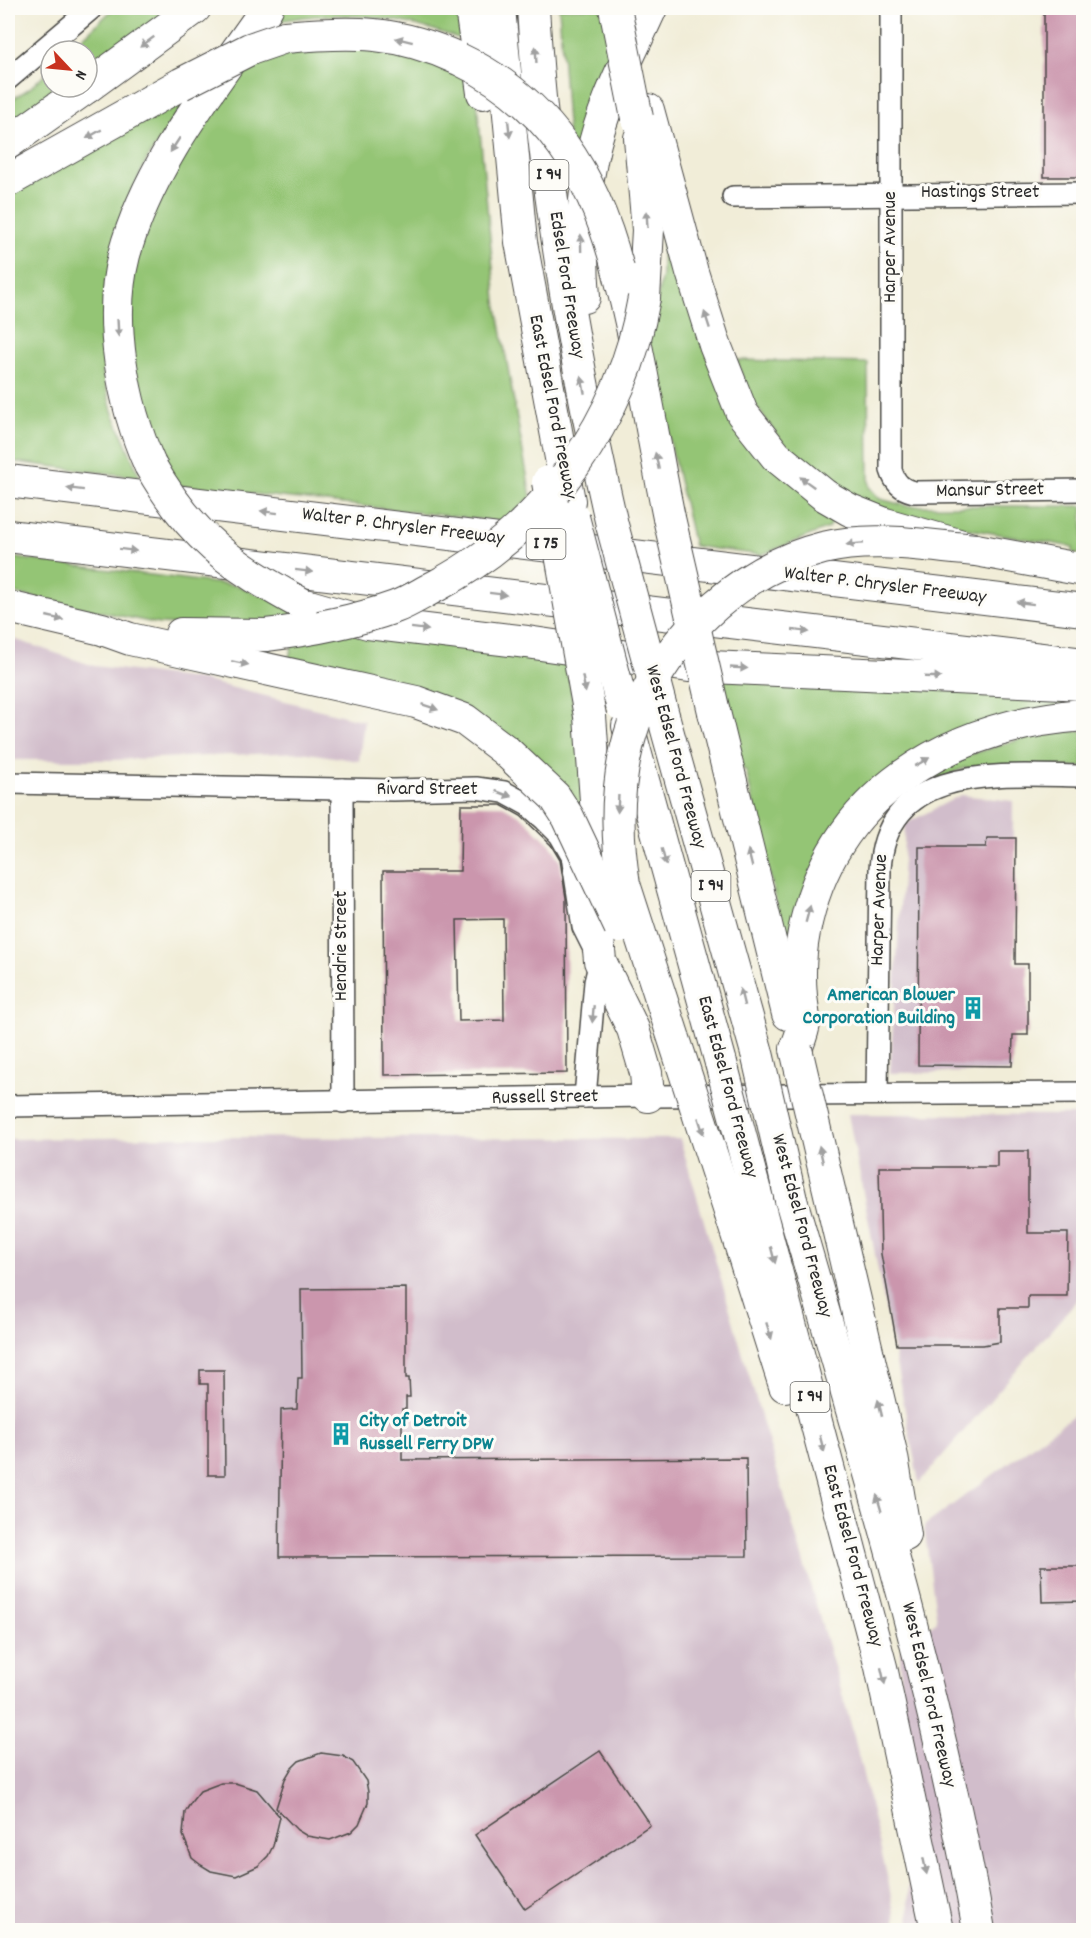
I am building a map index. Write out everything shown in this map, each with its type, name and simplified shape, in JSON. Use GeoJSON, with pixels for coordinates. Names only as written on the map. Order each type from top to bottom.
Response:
{"type":"FeatureCollection","features":[{"type":"Feature","properties":{"kind":"highway"},"geometry":{"type":"LineString","coordinates":[[99,78],[195,8]]}},
{"type":"Feature","properties":{"kind":"highway"},"geometry":{"type":"LineString","coordinates":[[267,8],[162,166],[137,216],[123,257],[117,314],[120,351],[134,430],[166,493],[184,517],[219,554],[257,580],[302,604],[368,623],[516,640],[689,666],[1083,684]]}},
{"type":"Feature","properties":{"kind":"highway"},"geometry":{"type":"LineString","coordinates":[[471,8],[494,185],[507,226],[521,242]]}},
{"type":"Feature","properties":{"kind":"highway","name":"Edsel Ford Freeway"},"geometry":{"type":"LineString","coordinates":[[499,8],[502,60],[521,242]]}},
{"type":"Feature","properties":{"kind":"highway","name":"Edsel Ford Freeway"},"geometry":{"type":"LineString","coordinates":[[533,8],[538,94],[563,285],[612,525]]}},
{"type":"Feature","properties":{"kind":"highway"},"geometry":{"type":"LineString","coordinates":[[617,8],[643,114],[715,345],[742,413],[796,475],[850,510],[976,550]]}},
{"type":"Feature","properties":{"kind":"highway"},"geometry":{"type":"LineString","coordinates":[[574,341],[585,308],[581,232],[592,155],[602,122],[651,8]]}},
{"type":"Feature","properties":{"kind":"highway"},"geometry":{"type":"LineString","coordinates":[[8,181],[181,84],[250,49],[285,37],[342,32],[375,33],[437,49],[488,72],[541,114],[570,155],[599,207],[632,319],[648,421],[714,712],[789,974],[796,1049],[902,1506],[905,1533],[901,1579]]}},
{"type":"Feature","properties":{"kind":"highway"},"geometry":{"type":"LineString","coordinates":[[8,143],[70,99]]}},
{"type":"Feature","properties":{"kind":"highway"},"geometry":{"type":"LineString","coordinates":[[102,629],[133,627],[196,636],[266,635],[312,630],[397,606],[470,568],[529,520],[584,455],[619,389],[639,329],[644,298],[648,230],[643,114]]}},
{"type":"Feature","properties":{"kind":"highway","name":"East Edsel Ford Freeway"},"geometry":{"type":"LineString","coordinates":[[521,242],[555,434],[558,491],[622,705],[757,1199],[865,1607],[906,1780],[937,1930]]}},
{"type":"Feature","properties":{"kind":"highway","name":"Walter P. Chrysler Freeway"},"geometry":{"type":"LineString","coordinates":[[8,481],[1083,610]]}},
{"type":"Feature","properties":{"kind":"highway"},"geometry":{"type":"LineString","coordinates":[[558,491],[590,716],[597,815],[596,914],[600,961],[633,1029],[646,1073],[648,1096]]}},
{"type":"Feature","properties":{"kind":"highway","name":"West Edsel Ford Freeway"},"geometry":{"type":"LineString","coordinates":[[612,525],[757,1053],[791,1200],[901,1579],[942,1751],[979,1930]]}},
{"type":"Feature","properties":{"kind":"highway"},"geometry":{"type":"LineString","coordinates":[[8,536],[1083,663]]}},
{"type":"Feature","properties":{"kind":"highway"},"geometry":{"type":"LineString","coordinates":[[865,1607],[838,1563],[825,1531],[776,1352],[629,906],[617,830],[621,774],[631,728],[660,669],[687,630],[752,577],[802,555],[853,543],[881,542],[976,550],[1083,570]]}},
{"type":"Feature","properties":{"kind":"highway"},"geometry":{"type":"LineString","coordinates":[[8,607],[102,629],[130,639],[416,702],[465,720],[506,751],[555,797],[568,817],[676,1051]]}},
{"type":"Feature","properties":{"kind":"highway"},"geometry":{"type":"LineString","coordinates":[[789,974],[803,936],[815,890],[847,829],[870,802],[897,778],[924,760],[963,742],[1038,721],[1083,715]]}},
{"type":"Feature","properties":{"kind":"street"},"geometry":{"type":"LineString","coordinates":[[8,79],[92,8]]}},
{"type":"Feature","properties":{"kind":"street","name":"Harper Avenue"},"geometry":{"type":"LineString","coordinates":[[891,8],[891,470],[898,485]]}},
{"type":"Feature","properties":{"kind":"street","name":"Hastings Street"},"geometry":{"type":"LineString","coordinates":[[734,196],[1083,193]]}},
{"type":"Feature","properties":{"kind":"street","name":"Mansur Street"},"geometry":{"type":"LineString","coordinates":[[898,485],[914,492],[1083,490]]}},
{"type":"Feature","properties":{"kind":"street","name":"Harper Avenue"},"geometry":{"type":"LineString","coordinates":[[877,1094],[881,847],[891,824],[922,794],[952,781],[988,774],[1083,776]]}},
{"type":"Feature","properties":{"kind":"street","name":"Rivard Street"},"geometry":{"type":"LineString","coordinates":[[8,783],[342,789],[476,788],[504,792],[528,805],[560,835],[572,856],[583,927],[600,961]]}},
{"type":"Feature","properties":{"kind":"street","name":"Hendrie Street"},"geometry":{"type":"LineString","coordinates":[[342,789],[343,1102]]}},
{"type":"Feature","properties":{"kind":"street"},"geometry":{"type":"LineString","coordinates":[[585,1097],[595,982],[600,961]]}},
{"type":"Feature","properties":{"kind":"street","name":"Russell Street"},"geometry":{"type":"LineString","coordinates":[[8,1106],[648,1096],[1083,1093]]}},
{"type":"Feature","properties":{"kind":"shaded area"},"geometry":{"type":"Polygon","coordinates":[[[8,637],[94,666],[202,680],[364,721],[359,761],[302,752],[111,760],[8,760],[8,637]]]}},
{"type":"Feature","properties":{"kind":"shaded area"},"geometry":{"type":"Polygon","coordinates":[[[961,795],[1013,801],[1012,1072],[890,1073],[905,824],[961,795]]]}},
{"type":"Feature","properties":{"kind":"shaded area"},"geometry":{"type":"Polygon","coordinates":[[[848,1114],[1083,1115],[1083,1293],[919,1483],[848,1114]]]}},
{"type":"Feature","properties":{"kind":"shaded area"},"geometry":{"type":"Polygon","coordinates":[[[182,1137],[680,1139],[852,1728],[888,1880],[897,1930],[8,1930],[8,1139],[182,1137]]]}},
{"type":"Feature","properties":{"kind":"shaded area"},"geometry":{"type":"Polygon","coordinates":[[[1083,1408],[1083,1930],[910,1930],[900,1650],[937,1621],[924,1526],[1083,1408]]]}},
{"type":"Feature","properties":{"kind":"green space"},"geometry":{"type":"Polygon","coordinates":[[[114,8],[176,8],[99,64],[99,39],[82,39],[114,8]]]}},
{"type":"Feature","properties":{"kind":"green space"},"geometry":{"type":"Polygon","coordinates":[[[275,8],[457,8],[463,40],[391,20],[342,15],[292,19],[267,24],[275,8]]]}},
{"type":"Feature","properties":{"kind":"green space"},"geometry":{"type":"Polygon","coordinates":[[[559,8],[603,8],[615,71],[571,182],[559,8]]]}},
{"type":"Feature","properties":{"kind":"green space"},"geometry":{"type":"Polygon","coordinates":[[[281,47],[407,49],[475,79],[496,301],[531,497],[504,522],[176,485],[133,382],[124,284],[147,206],[237,65],[281,47]]]}},
{"type":"Feature","properties":{"kind":"green space"},"geometry":{"type":"Polygon","coordinates":[[[39,79],[39,99],[51,99],[8,130],[8,102],[39,79]]]}},
{"type":"Feature","properties":{"kind":"green space"},"geometry":{"type":"Polygon","coordinates":[[[190,96],[147,159],[123,211],[106,367],[102,371],[112,411],[140,477],[8,461],[8,192],[190,96]]]}},
{"type":"Feature","properties":{"kind":"green space"},"geometry":{"type":"Polygon","coordinates":[[[663,195],[709,361],[834,517],[828,528],[761,555],[694,546],[648,345],[662,275],[663,195]]]}},
{"type":"Feature","properties":{"kind":"green space"},"geometry":{"type":"Polygon","coordinates":[[[737,360],[868,363],[869,487],[880,499],[907,506],[1083,506],[1083,555],[1073,553],[1073,547],[901,517],[846,496],[781,441],[747,393],[737,360]]]}},
{"type":"Feature","properties":{"kind":"green space"},"geometry":{"type":"Polygon","coordinates":[[[8,557],[239,586],[256,594],[567,659],[588,816],[523,753],[288,660],[294,641],[202,626],[159,624],[8,592],[8,557]]]}},
{"type":"Feature","properties":{"kind":"green space"},"geometry":{"type":"Polygon","coordinates":[[[722,678],[1083,698],[1083,708],[949,736],[919,747],[786,946],[722,678]]]}},
{"type":"Feature","properties":{"kind":"green space"},"geometry":{"type":"Polygon","coordinates":[[[1083,731],[1083,767],[964,768],[901,795],[955,759],[1029,737],[1083,731]]]}},
{"type":"Feature","properties":{"kind":"building"},"geometry":{"type":"Polygon","coordinates":[[[1044,8],[1083,8],[1083,177],[1044,177],[1044,8]]]}},
{"type":"Feature","properties":{"kind":"building"},"geometry":{"type":"Polygon","coordinates":[[[461,805],[501,805],[521,816],[551,845],[560,860],[566,898],[567,1073],[384,1075],[383,871],[460,871],[461,805]],[[503,919],[457,920],[459,1021],[504,1020],[503,919]]]}},
{"type":"Feature","properties":{"kind":"building"},"geometry":{"type":"Polygon","coordinates":[[[987,838],[1016,838],[1015,964],[1028,964],[1028,1035],[1013,1035],[1012,1066],[918,1065],[919,847],[986,847],[987,838]]]}},
{"type":"Feature","properties":{"kind":"building"},"geometry":{"type":"Polygon","coordinates":[[[997,1151],[1028,1151],[1028,1233],[1068,1233],[1067,1296],[1028,1296],[1028,1308],[1000,1308],[1000,1342],[983,1345],[897,1345],[881,1254],[879,1167],[997,1167],[997,1151]]]}},
{"type":"Feature","properties":{"kind":"building","name":"City of Detroit Russell Ferry DPW"},"geometry":{"type":"Polygon","coordinates":[[[406,1288],[406,1378],[409,1378],[410,1397],[406,1397],[406,1409],[402,1409],[402,1460],[746,1458],[747,1556],[279,1557],[281,1410],[297,1409],[298,1378],[302,1378],[301,1289],[406,1288]]]}},
{"type":"Feature","properties":{"kind":"building"},"geometry":{"type":"Polygon","coordinates":[[[200,1370],[224,1370],[225,1475],[208,1475],[208,1384],[200,1384],[200,1370]]]}},
{"type":"Feature","properties":{"kind":"building"},"geometry":{"type":"Polygon","coordinates":[[[1041,1566],[1083,1566],[1083,1601],[1042,1602],[1041,1566]]]}},
{"type":"Feature","properties":{"kind":"building"},"geometry":{"type":"Polygon","coordinates":[[[600,1751],[650,1825],[525,1909],[475,1835],[600,1751]]]}},
{"type":"Feature","properties":{"kind":"building"},"geometry":{"type":"Polygon","coordinates":[[[321,1753],[343,1756],[353,1762],[366,1781],[368,1792],[368,1803],[359,1824],[351,1832],[330,1840],[307,1836],[297,1830],[276,1808],[285,1779],[291,1769],[299,1761],[321,1753]]]}},
{"type":"Feature","properties":{"kind":"building"},"geometry":{"type":"Polygon","coordinates":[[[221,1783],[235,1783],[257,1790],[280,1817],[273,1846],[268,1856],[258,1866],[236,1876],[211,1871],[201,1865],[192,1858],[183,1835],[185,1812],[192,1801],[200,1791],[221,1783]]]}},
{"type":"Feature","properties":{"kind":"place","name":"American Blower Corporation Building"},"geometry":{"type":"Point","coordinates":[973,1008]}},
{"type":"Feature","properties":{"kind":"place","name":"City of Detroit Russell Ferry DPW"},"geometry":{"type":"Point","coordinates":[341,1434]}}]}
